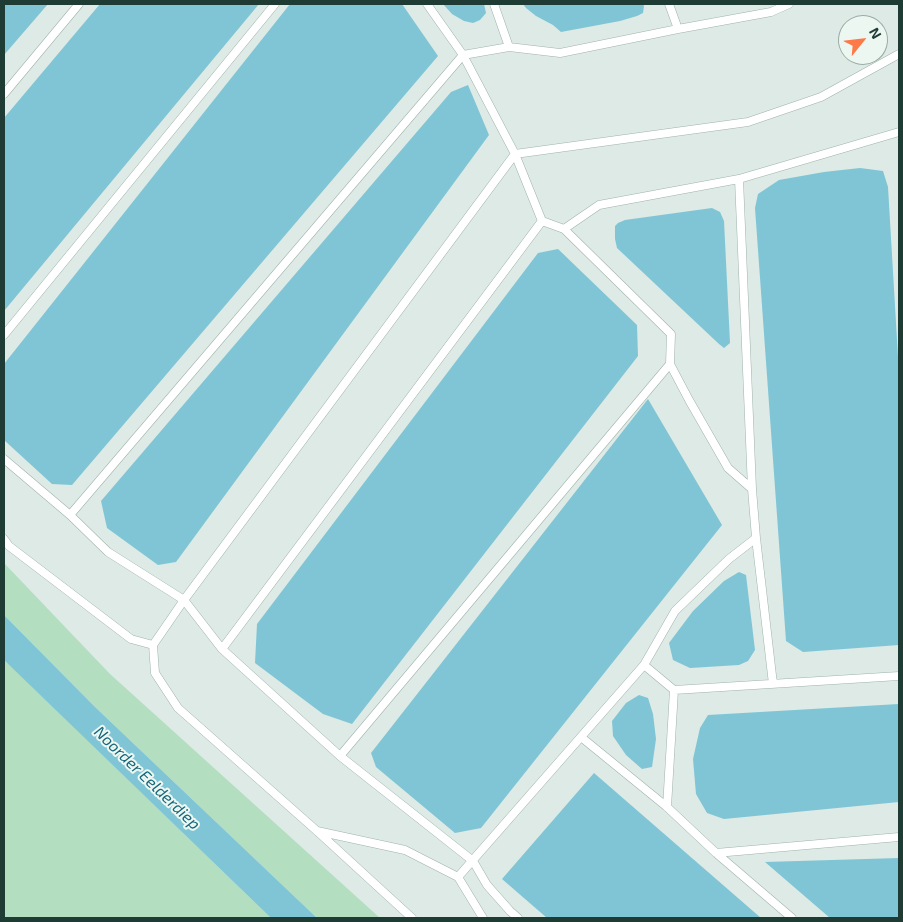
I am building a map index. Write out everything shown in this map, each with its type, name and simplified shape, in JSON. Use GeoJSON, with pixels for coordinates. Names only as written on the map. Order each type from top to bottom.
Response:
{"type":"FeatureCollection","features":[{"type":"Feature","properties":{"kind":"lane"},"geometry":{"type":"LineString","coordinates":[[4,94],[79,4]]}},
{"type":"Feature","properties":{"kind":"lane"},"geometry":{"type":"LineString","coordinates":[[4,335],[275,4]]}},
{"type":"Feature","properties":{"kind":"lane"},"geometry":{"type":"LineString","coordinates":[[427,4],[464,55],[515,154],[542,221],[564,229],[671,334],[670,364],[728,468],[752,488]]}},
{"type":"Feature","properties":{"kind":"lane"},"geometry":{"type":"LineString","coordinates":[[494,4],[509,47]]}},
{"type":"Feature","properties":{"kind":"lane"},"geometry":{"type":"LineString","coordinates":[[669,4],[678,29]]}},
{"type":"Feature","properties":{"kind":"lane"},"geometry":{"type":"LineString","coordinates":[[70,515],[464,55],[509,47],[560,53],[772,12],[789,4]]}},
{"type":"Feature","properties":{"kind":"lane"},"geometry":{"type":"LineString","coordinates":[[412,918],[178,708],[155,673],[152,645],[515,154],[748,122],[821,97],[899,54]]}},
{"type":"Feature","properties":{"kind":"lane"},"geometry":{"type":"LineString","coordinates":[[564,229],[599,205],[740,179],[899,132]]}},
{"type":"Feature","properties":{"kind":"lane"},"geometry":{"type":"LineString","coordinates":[[740,179],[752,488],[773,684]]}},
{"type":"Feature","properties":{"kind":"lane"},"geometry":{"type":"LineString","coordinates":[[222,649],[542,221]]}},
{"type":"Feature","properties":{"kind":"lane"},"geometry":{"type":"LineString","coordinates":[[340,756],[670,364]]}},
{"type":"Feature","properties":{"kind":"lane"},"geometry":{"type":"LineString","coordinates":[[4,459],[70,515],[108,552],[184,600],[222,649],[340,756],[473,861],[487,884],[518,918]]}},
{"type":"Feature","properties":{"kind":"lane"},"geometry":{"type":"LineString","coordinates":[[458,877],[644,665],[675,611],[729,559],[756,538]]}},
{"type":"Feature","properties":{"kind":"lane"},"geometry":{"type":"LineString","coordinates":[[4,539],[9,546],[131,638],[152,645]]}},
{"type":"Feature","properties":{"kind":"lane"},"geometry":{"type":"LineString","coordinates":[[644,665],[674,690],[899,676]]}},
{"type":"Feature","properties":{"kind":"lane"},"geometry":{"type":"LineString","coordinates":[[667,807],[674,690]]}},
{"type":"Feature","properties":{"kind":"lane"},"geometry":{"type":"LineString","coordinates":[[581,737],[667,807],[716,853],[792,918]]}},
{"type":"Feature","properties":{"kind":"lane"},"geometry":{"type":"LineString","coordinates":[[317,831],[405,850],[458,877],[483,918]]}},
{"type":"Feature","properties":{"kind":"lane"},"geometry":{"type":"LineString","coordinates":[[716,853],[899,837]]}},
{"type":"Feature","properties":{"kind":"green space"},"geometry":{"type":"Polygon","coordinates":[[[4,563],[110,674],[380,918],[317,918],[95,707],[4,615],[4,563]]]}},
{"type":"Feature","properties":{"kind":"green space"},"geometry":{"type":"Polygon","coordinates":[[[4,660],[17,672],[271,918],[4,918],[4,660]]]}},
{"type":"Feature","properties":{"kind":"water"},"geometry":{"type":"Polygon","coordinates":[[[4,4],[48,4],[4,55],[4,4]]]}},
{"type":"Feature","properties":{"kind":"water"},"geometry":{"type":"Polygon","coordinates":[[[100,4],[259,4],[4,311],[4,118],[100,4]]]}},
{"type":"Feature","properties":{"kind":"water"},"geometry":{"type":"Polygon","coordinates":[[[290,4],[402,4],[438,56],[72,485],[52,484],[4,440],[4,364],[290,4]]]}},
{"type":"Feature","properties":{"kind":"water"},"geometry":{"type":"Polygon","coordinates":[[[443,4],[484,4],[486,13],[480,20],[473,23],[464,21],[452,14],[443,4]]]}},
{"type":"Feature","properties":{"kind":"water"},"geometry":{"type":"Polygon","coordinates":[[[523,4],[643,4],[644,6],[643,13],[637,16],[561,32],[553,25],[536,16],[523,4]]]}},
{"type":"Feature","properties":{"kind":"water"},"geometry":{"type":"Polygon","coordinates":[[[468,85],[489,135],[176,562],[158,565],[107,528],[101,501],[451,92],[468,85]]]}},
{"type":"Feature","properties":{"kind":"water"},"geometry":{"type":"Polygon","coordinates":[[[860,168],[883,171],[888,187],[899,374],[899,645],[803,652],[786,641],[755,208],[758,194],[779,180],[860,168]]]}},
{"type":"Feature","properties":{"kind":"water"},"geometry":{"type":"Polygon","coordinates":[[[712,208],[720,212],[724,221],[730,343],[724,348],[617,248],[615,239],[615,226],[625,220],[712,208]]]}},
{"type":"Feature","properties":{"kind":"water"},"geometry":{"type":"Polygon","coordinates":[[[558,249],[637,325],[638,356],[352,724],[323,714],[255,663],[257,624],[538,253],[558,249]]]}},
{"type":"Feature","properties":{"kind":"water"},"geometry":{"type":"Polygon","coordinates":[[[648,399],[722,525],[481,828],[455,833],[376,767],[371,753],[648,399]]]}},
{"type":"Feature","properties":{"kind":"water"},"geometry":{"type":"Polygon","coordinates":[[[739,572],[746,575],[755,650],[748,661],[739,665],[690,668],[673,660],[669,643],[693,611],[724,581],[739,572]]]}},
{"type":"Feature","properties":{"kind":"water","name":"Noorder Eelderdiep"},"geometry":{"type":"Polygon","coordinates":[[[4,615],[95,707],[317,918],[271,918],[4,660],[4,615]]]}},
{"type":"Feature","properties":{"kind":"water"},"geometry":{"type":"Polygon","coordinates":[[[639,695],[648,698],[653,714],[656,739],[652,767],[642,769],[626,755],[613,736],[612,721],[626,703],[639,695]]]}},
{"type":"Feature","properties":{"kind":"water"},"geometry":{"type":"Polygon","coordinates":[[[899,704],[899,802],[724,819],[707,813],[696,794],[693,759],[700,728],[708,715],[899,704]]]}},
{"type":"Feature","properties":{"kind":"water"},"geometry":{"type":"Polygon","coordinates":[[[594,773],[761,918],[547,918],[502,879],[594,773]]]}},
{"type":"Feature","properties":{"kind":"water"},"geometry":{"type":"Polygon","coordinates":[[[899,858],[899,918],[830,918],[765,862],[899,858]]]}}]}
